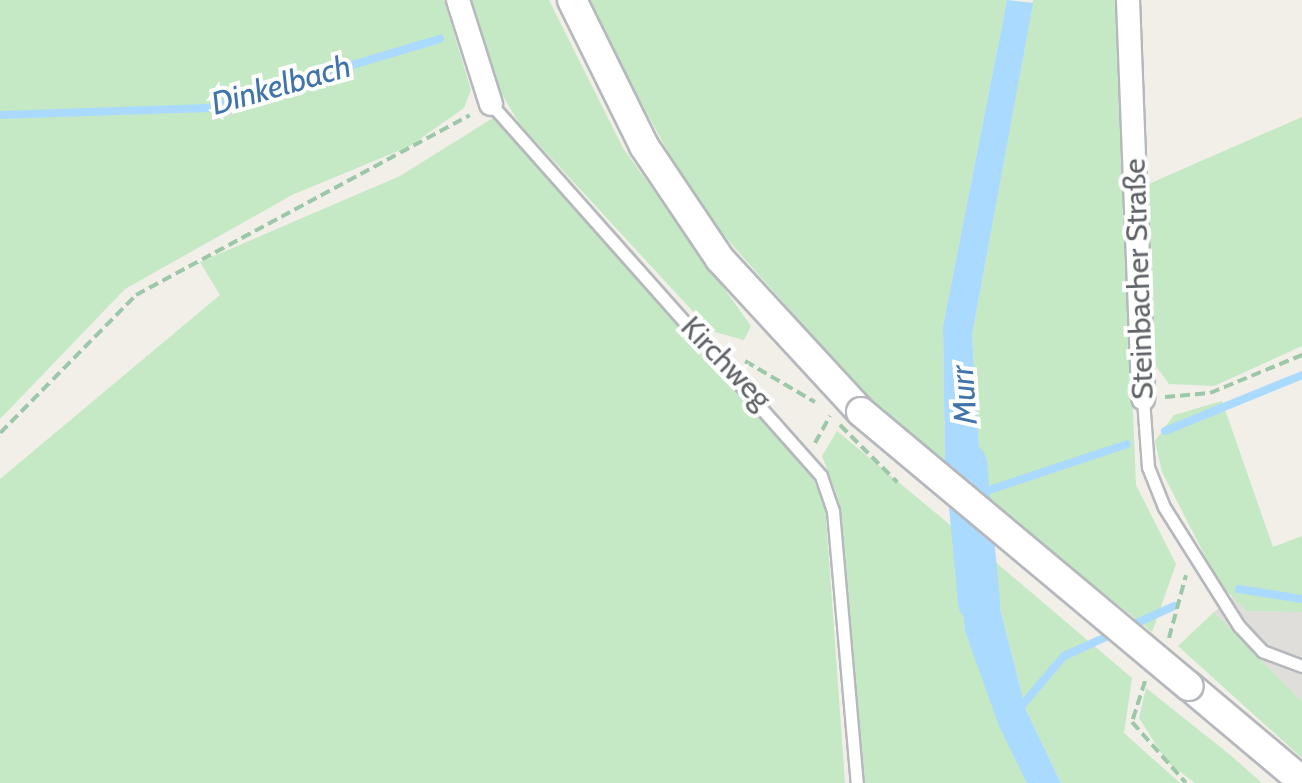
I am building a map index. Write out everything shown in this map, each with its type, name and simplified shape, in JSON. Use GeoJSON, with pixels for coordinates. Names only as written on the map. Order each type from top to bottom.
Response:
{"type":"FeatureCollection","features":[{"type":"Feature","properties":{"kind":"street","name":"Kirchweg"},"geometry":{"type":"LineString","coordinates":[[458,0],[492,104]]}},
{"type":"Feature","properties":{"kind":"street"},"geometry":{"type":"LineString","coordinates":[[572,0],[644,146],[720,259],[861,412],[1302,782]]}},
{"type":"Feature","properties":{"kind":"street","name":"Steinbacher Straße"},"geometry":{"type":"LineString","coordinates":[[1128,0],[1143,399]]}},
{"type":"Feature","properties":{"kind":"lane","name":"Kirchweg"},"geometry":{"type":"LineString","coordinates":[[492,104],[708,347],[809,454],[832,510],[857,783]]}},
{"type":"Feature","properties":{"kind":"lane","name":"Steinbacher Straße"},"geometry":{"type":"LineString","coordinates":[[1143,399],[1148,467],[1190,548],[1262,651],[1302,666]]}},
{"type":"Feature","properties":{"kind":"path"},"geometry":{"type":"LineString","coordinates":[[0,432],[136,295],[187,261],[402,158],[492,104]]}},
{"type":"Feature","properties":{"kind":"path"},"geometry":{"type":"LineString","coordinates":[[708,347],[832,412],[843,421],[838,429],[897,482]]}},
{"type":"Feature","properties":{"kind":"path"},"geometry":{"type":"LineString","coordinates":[[1143,399],[1210,393],[1302,354]]}},
{"type":"Feature","properties":{"kind":"path"},"geometry":{"type":"LineString","coordinates":[[809,454],[832,412]]}},
{"type":"Feature","properties":{"kind":"shaded area"},"geometry":{"type":"Polygon","coordinates":[[[1233,597],[1246,611],[1302,612],[1302,702],[1214,612],[1233,597]]]}},
{"type":"Feature","properties":{"kind":"green space"},"geometry":{"type":"Polygon","coordinates":[[[0,0],[444,0],[471,90],[464,108],[410,146],[292,195],[125,289],[0,419],[0,0]]]}},
{"type":"Feature","properties":{"kind":"green space"},"geometry":{"type":"Polygon","coordinates":[[[465,0],[549,0],[623,148],[751,326],[744,340],[711,331],[519,123],[484,64],[465,0]]]}},
{"type":"Feature","properties":{"kind":"green space"},"geometry":{"type":"Polygon","coordinates":[[[585,0],[1007,0],[943,326],[945,464],[882,414],[697,205],[585,0]]]}},
{"type":"Feature","properties":{"kind":"green space"},"geometry":{"type":"Polygon","coordinates":[[[1033,0],[1116,0],[1136,485],[1176,564],[1152,632],[982,495],[972,335],[1033,0]]]}},
{"type":"Feature","properties":{"kind":"green space"},"geometry":{"type":"Polygon","coordinates":[[[1302,117],[1302,346],[1214,386],[1169,384],[1148,355],[1144,186],[1302,117]]]}},
{"type":"Feature","properties":{"kind":"green space"},"geometry":{"type":"Polygon","coordinates":[[[493,118],[803,460],[825,503],[845,783],[0,783],[0,479],[220,295],[200,262],[400,176],[493,118]]]}},
{"type":"Feature","properties":{"kind":"green space"},"geometry":{"type":"Polygon","coordinates":[[[1222,401],[1273,547],[1302,536],[1302,612],[1246,611],[1219,583],[1162,472],[1155,441],[1174,415],[1222,401]]]}},
{"type":"Feature","properties":{"kind":"green space"},"geometry":{"type":"Polygon","coordinates":[[[837,431],[955,529],[965,631],[1027,783],[864,783],[839,501],[822,456],[837,431]]]}},
{"type":"Feature","properties":{"kind":"green space"},"geometry":{"type":"Polygon","coordinates":[[[986,554],[1132,678],[1124,733],[1180,783],[1061,783],[1026,710],[986,554]]]}},
{"type":"Feature","properties":{"kind":"green space"},"geometry":{"type":"Polygon","coordinates":[[[1214,612],[1302,702],[1302,758],[1178,646],[1214,612]]]}},
{"type":"Feature","properties":{"kind":"green space"},"geometry":{"type":"Polygon","coordinates":[[[1146,688],[1262,783],[1195,783],[1167,762],[1139,718],[1146,688]]]}},
{"type":"Feature","properties":{"kind":"water"},"geometry":{"type":"Polygon","coordinates":[[[1007,0],[1033,3],[972,335],[982,495],[945,464],[943,326],[1007,0]]]}},
{"type":"Feature","properties":{"kind":"water"},"geometry":{"type":"Polygon","coordinates":[[[955,529],[986,554],[1026,710],[1061,783],[1027,783],[999,726],[965,631],[955,529]]]}},
{"type":"Feature","properties":{"kind":"waterway","name":"Dinkelbach"},"geometry":{"type":"LineString","coordinates":[[0,115],[208,108],[440,39]]}},
{"type":"Feature","properties":{"kind":"waterway"},"geometry":{"type":"LineString","coordinates":[[1165,431],[1302,375]]}},
{"type":"Feature","properties":{"kind":"waterway"},"geometry":{"type":"LineString","coordinates":[[974,495],[1127,444]]}},
{"type":"Feature","properties":{"kind":"waterway","name":"Murr"},"geometry":{"type":"LineString","coordinates":[[966,464],[979,602]]}},
{"type":"Feature","properties":{"kind":"waterway"},"geometry":{"type":"LineString","coordinates":[[1239,589],[1302,599]]}},
{"type":"Feature","properties":{"kind":"waterway"},"geometry":{"type":"LineString","coordinates":[[1128,627],[1174,606]]}},
{"type":"Feature","properties":{"kind":"waterway"},"geometry":{"type":"LineString","coordinates":[[1019,709],[1064,656],[1115,633]]}}]}
